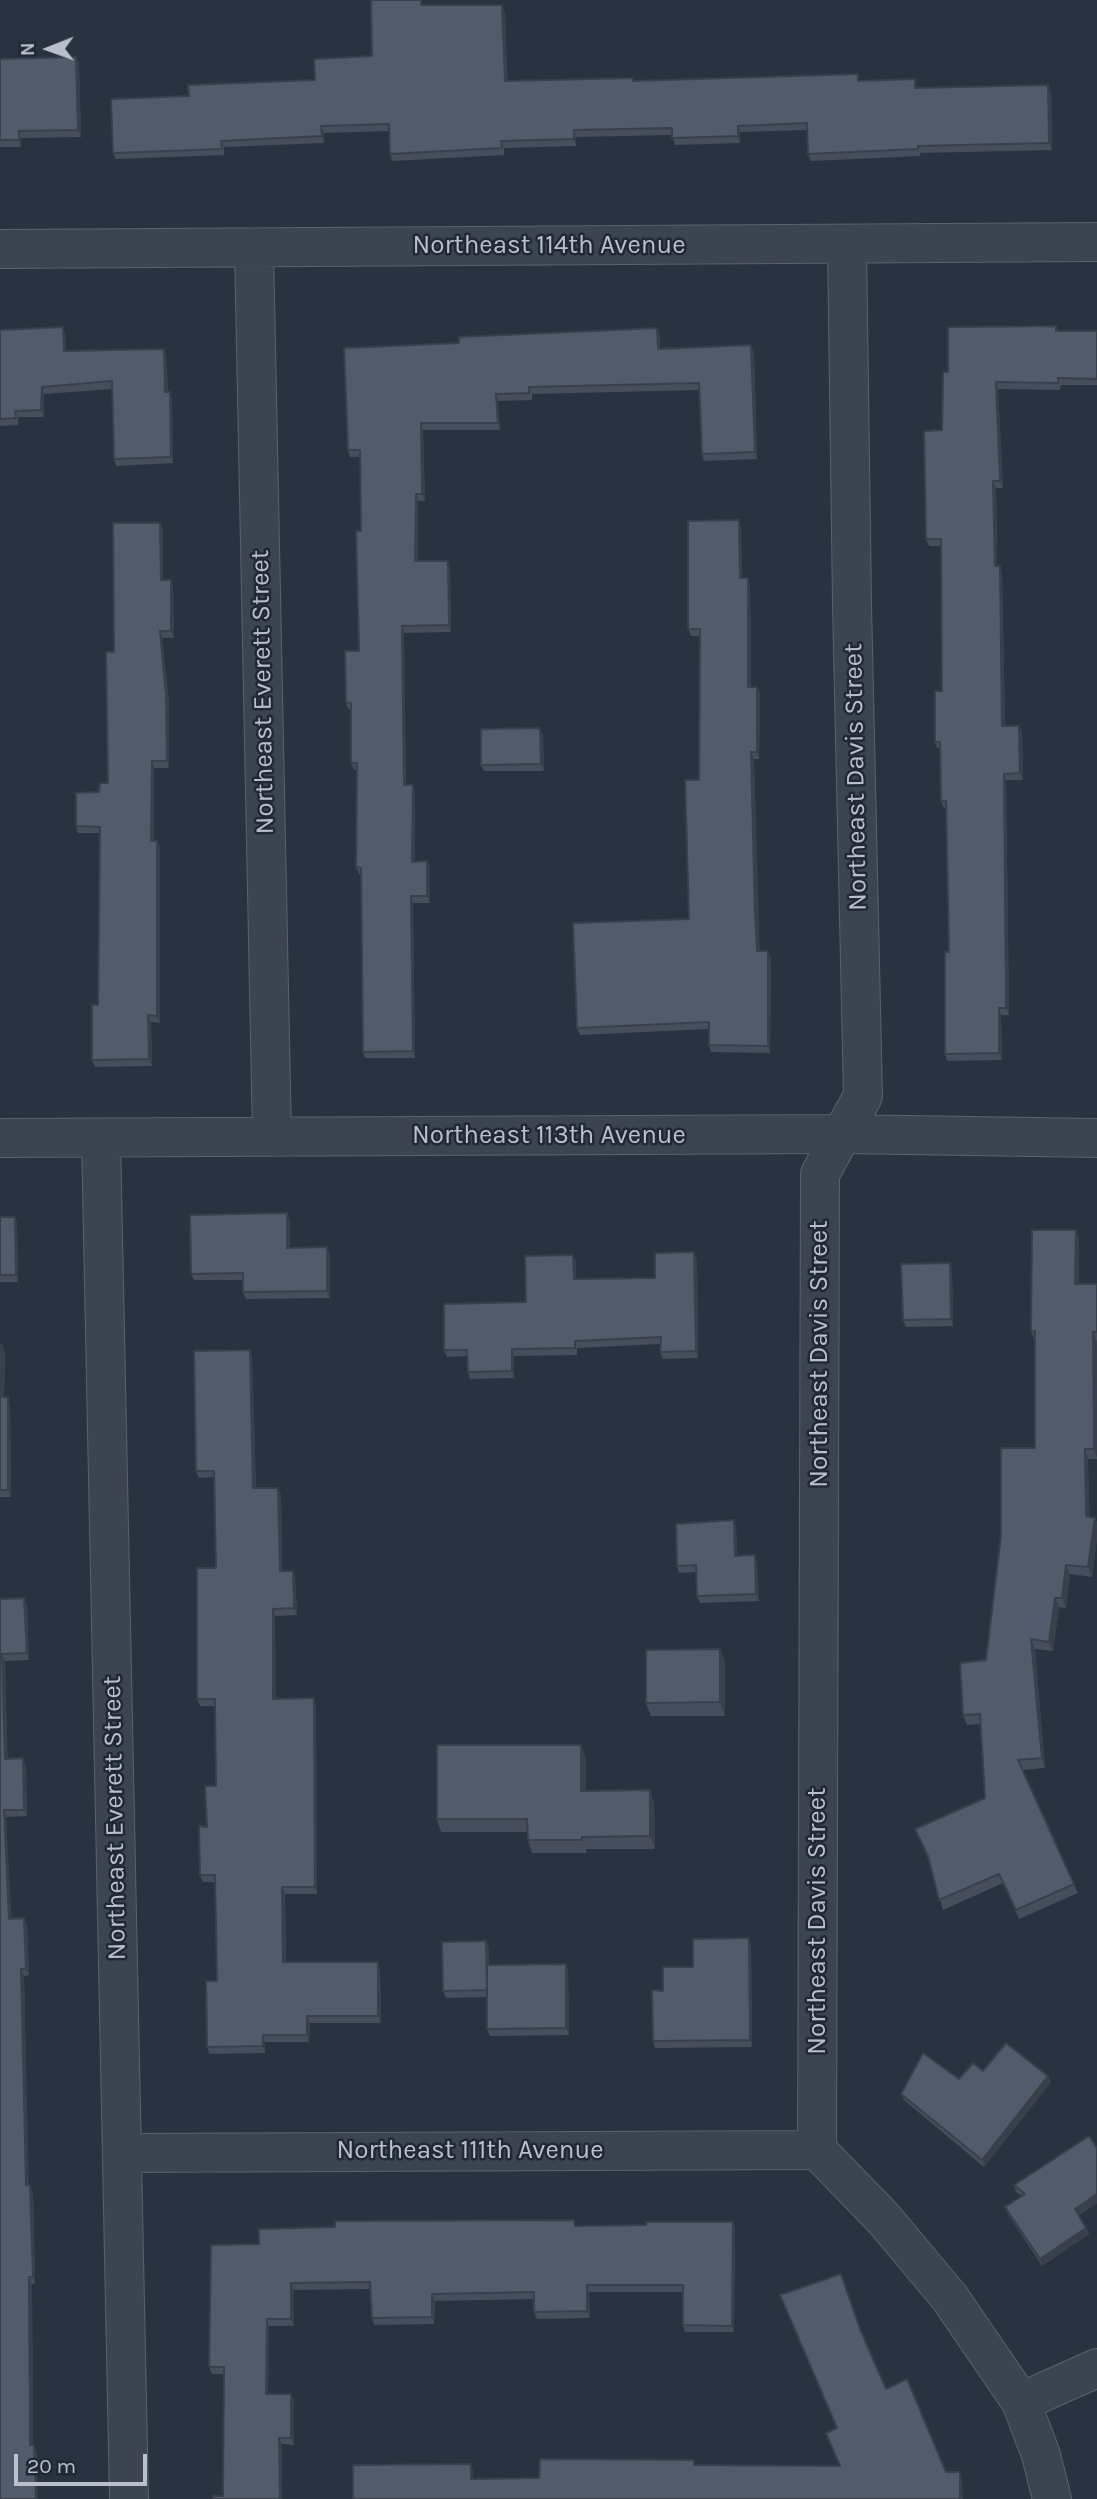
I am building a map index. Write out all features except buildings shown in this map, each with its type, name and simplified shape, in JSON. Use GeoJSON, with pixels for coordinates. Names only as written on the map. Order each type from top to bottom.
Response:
{"type":"FeatureCollection","features":[{"type":"Feature","properties":{"kind":"street","name":"Northeast 114th Avenue"},"geometry":{"type":"LineString","coordinates":[[0,249],[1097,242]]}},
{"type":"Feature","properties":{"kind":"street","name":"Northeast Davis Street"},"geometry":{"type":"LineString","coordinates":[[817,2150],[820,1174],[863,1096],[852,632],[847,244]]}},
{"type":"Feature","properties":{"kind":"street","name":"Northeast Everett Street"},"geometry":{"type":"LineString","coordinates":[[254,248],[272,1137]]}},
{"type":"Feature","properties":{"kind":"street","name":"Northeast 113th Avenue"},"geometry":{"type":"LineString","coordinates":[[0,1138],[842,1135],[1097,1138]]}},
{"type":"Feature","properties":{"kind":"street","name":"Northeast Everett Street"},"geometry":{"type":"LineString","coordinates":[[101,1138],[129,2499]]}},
{"type":"Feature","properties":{"kind":"street","name":"Northeast 111th Avenue"},"geometry":{"type":"LineString","coordinates":[[122,2153],[817,2150]]}},
{"type":"Feature","properties":{"kind":"street"},"geometry":{"type":"LineString","coordinates":[[817,2150],[884,2219],[950,2298],[1021,2402],[1041,2455],[1052,2499]]}},
{"type":"Feature","properties":{"kind":"street"},"geometry":{"type":"LineString","coordinates":[[1021,2402],[1097,2368]]}}]}
